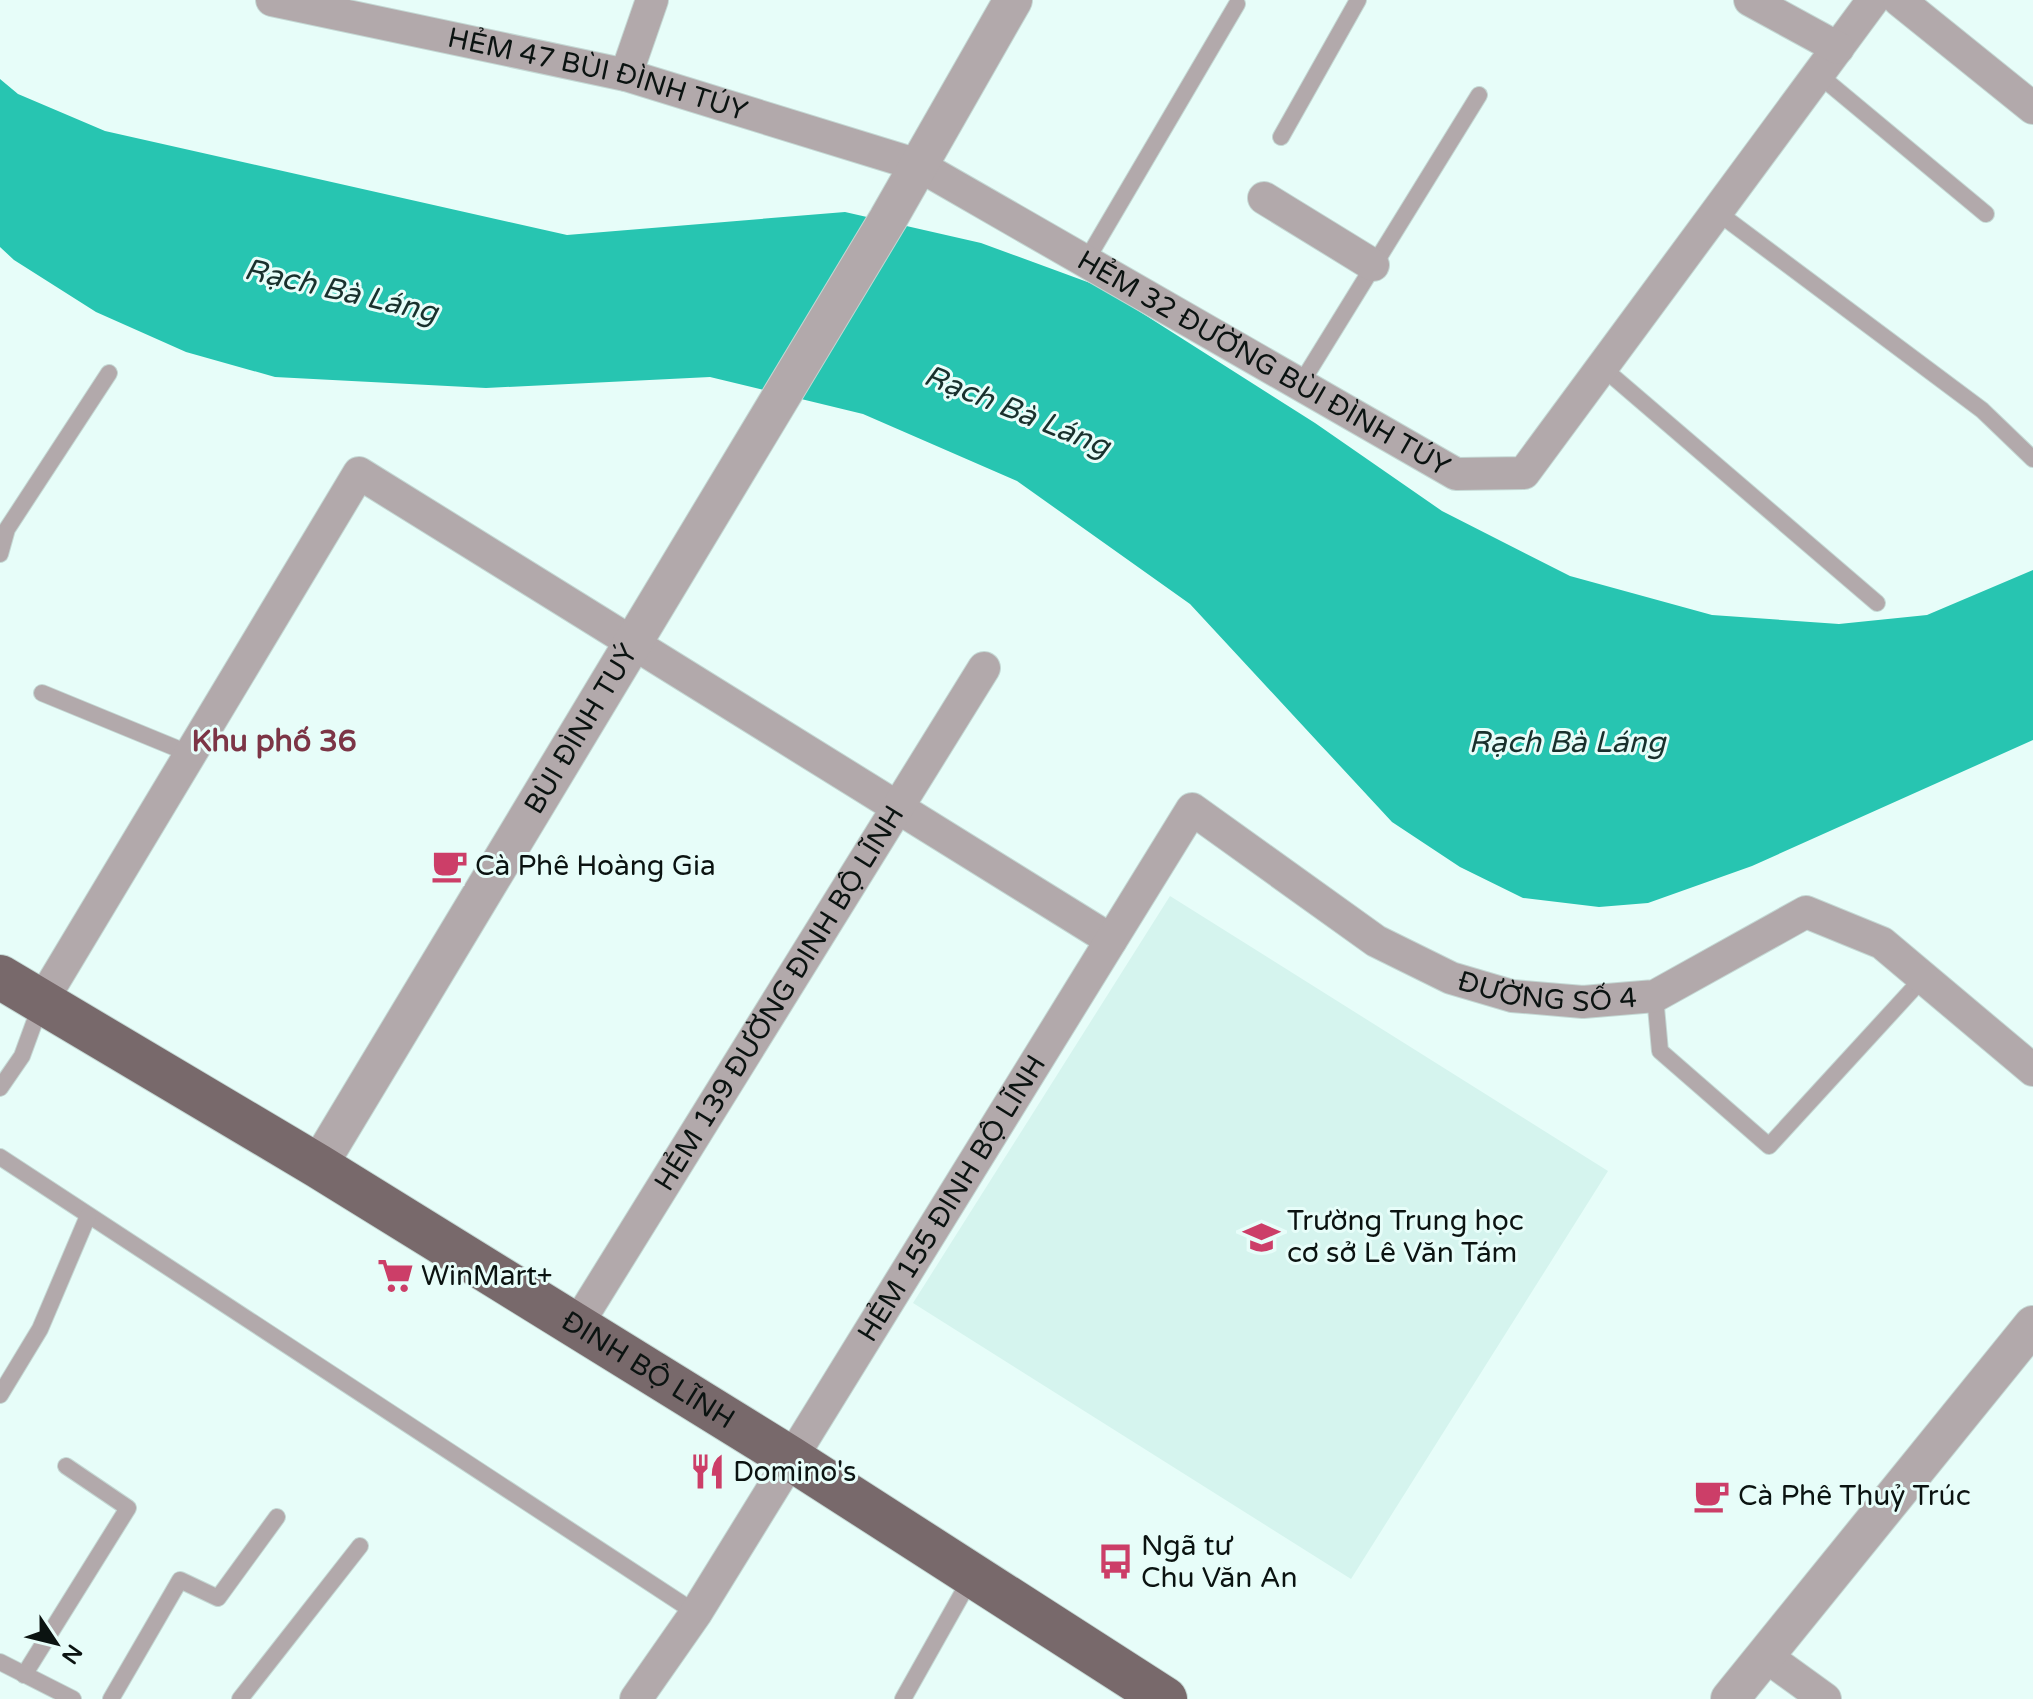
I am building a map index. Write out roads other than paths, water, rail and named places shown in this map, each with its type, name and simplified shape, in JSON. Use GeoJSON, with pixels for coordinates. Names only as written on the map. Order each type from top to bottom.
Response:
{"type":"FeatureCollection","features":[{"type":"Feature","properties":{"kind":"main road","name":"ĐINH BỘ LĨNH"},"geometry":{"type":"LineString","coordinates":[[0,977],[318,1166],[575,1328],[790,1458],[1165,1699]]}},
{"type":"Feature","properties":{"kind":"street","name":"HẺM 47 BÙI ĐÌNH TÚY"},"geometry":{"type":"LineString","coordinates":[[272,0],[626,75],[918,165]]}},
{"type":"Feature","properties":{"kind":"street"},"geometry":{"type":"LineString","coordinates":[[626,75],[652,0]]}},
{"type":"Feature","properties":{"kind":"street"},"geometry":{"type":"LineString","coordinates":[[918,165],[1013,0]]}},
{"type":"Feature","properties":{"kind":"street"},"geometry":{"type":"LineString","coordinates":[[1750,0],[1838,48]]}},
{"type":"Feature","properties":{"kind":"street","name":"HẺM 32 ĐƯỜNG BÙI ĐÌNH TÚY"},"geometry":{"type":"LineString","coordinates":[[918,165],[1456,474],[1524,473],[1873,0]]}},
{"type":"Feature","properties":{"kind":"street"},"geometry":{"type":"LineString","coordinates":[[1899,0],[2033,108]]}},
{"type":"Feature","properties":{"kind":"street","name":"BÙI ĐÌNH TUÝ"},"geometry":{"type":"LineString","coordinates":[[318,1166],[918,165]]}},
{"type":"Feature","properties":{"kind":"street"},"geometry":{"type":"LineString","coordinates":[[1264,198],[1373,265]]}},
{"type":"Feature","properties":{"kind":"street"},"geometry":{"type":"LineString","coordinates":[[42,1001],[188,753],[359,473],[1111,940]]}},
{"type":"Feature","properties":{"kind":"street","name":"HẺM 139 ĐƯỜNG ĐINH BỘ LĨNH"},"geometry":{"type":"LineString","coordinates":[[575,1328],[984,668]]}},
{"type":"Feature","properties":{"kind":"street","name":"ĐƯỜNG SỐ 4"},"geometry":{"type":"LineString","coordinates":[[1111,940],[1192,809],[1376,941],[1451,978],[1512,996],[1583,1002],[1655,996],[1806,912],[1882,943],[2033,1070]]}},
{"type":"Feature","properties":{"kind":"street","name":"HẺM 155 ĐINH BỘ LĨNH"},"geometry":{"type":"LineString","coordinates":[[636,1699],[696,1613],[1111,940]]}},
{"type":"Feature","properties":{"kind":"street"},"geometry":{"type":"LineString","coordinates":[[1730,1699],[2033,1325]]}},
{"type":"Feature","properties":{"kind":"street"},"geometry":{"type":"LineString","coordinates":[[1767,1657],[1825,1699]]}},
{"type":"Feature","properties":{"kind":"lane"},"geometry":{"type":"LineString","coordinates":[[1281,137],[1358,0]]}},
{"type":"Feature","properties":{"kind":"lane"},"geometry":{"type":"LineString","coordinates":[[1086,261],[1237,4]]}},
{"type":"Feature","properties":{"kind":"lane"},"geometry":{"type":"LineString","coordinates":[[1819,75],[1986,214]]}},
{"type":"Feature","properties":{"kind":"lane"},"geometry":{"type":"LineString","coordinates":[[1300,385],[1479,95]]}},
{"type":"Feature","properties":{"kind":"lane"},"geometry":{"type":"LineString","coordinates":[[1717,212],[1982,410],[2033,459]]}},
{"type":"Feature","properties":{"kind":"lane"},"geometry":{"type":"LineString","coordinates":[[1603,368],[1877,603]]}},
{"type":"Feature","properties":{"kind":"lane"},"geometry":{"type":"LineString","coordinates":[[0,554],[7,529],[109,373]]}},
{"type":"Feature","properties":{"kind":"lane"},"geometry":{"type":"LineString","coordinates":[[42,693],[188,753]]}},
{"type":"Feature","properties":{"kind":"lane"},"geometry":{"type":"LineString","coordinates":[[1655,996],[1660,1051],[1769,1146],[1923,978]]}},
{"type":"Feature","properties":{"kind":"lane"},"geometry":{"type":"LineString","coordinates":[[0,1088],[22,1056],[42,1001]]}},
{"type":"Feature","properties":{"kind":"lane"},"geometry":{"type":"LineString","coordinates":[[0,1157],[696,1613]]}},
{"type":"Feature","properties":{"kind":"lane"},"geometry":{"type":"LineString","coordinates":[[0,1395],[40,1329],[88,1216]]}},
{"type":"Feature","properties":{"kind":"lane"},"geometry":{"type":"LineString","coordinates":[[24,1675],[128,1508],[66,1466]]}},
{"type":"Feature","properties":{"kind":"lane"},"geometry":{"type":"LineString","coordinates":[[111,1699],[180,1580],[218,1598],[277,1517]]}},
{"type":"Feature","properties":{"kind":"lane"},"geometry":{"type":"LineString","coordinates":[[240,1699],[360,1546]]}},
{"type":"Feature","properties":{"kind":"lane"},"geometry":{"type":"LineString","coordinates":[[903,1699],[973,1574]]}},
{"type":"Feature","properties":{"kind":"lane"},"geometry":{"type":"LineString","coordinates":[[0,1662],[73,1699]]}},
{"type":"Feature","properties":{"kind":"water","name":"Rạch Bà Láng"},"geometry":{"type":"Polygon","coordinates":[[[0,79],[18,94],[105,131],[567,235],[845,212],[981,243],[1101,287],[1315,423],[1442,511],[1570,576],[1712,615],[1839,624],[1927,615],[2033,570],[2033,740],[1752,866],[1648,903],[1599,907],[1523,898],[1460,867],[1392,822],[1190,604],[1017,481],[863,414],[710,377],[486,388],[275,377],[186,352],[96,312],[14,260],[0,247],[0,79]]]}},
{"type":"Feature","properties":{"kind":"place","name":"Cà Phê Hoàng Gia"},"geometry":{"type":"Point","coordinates":[449,866]}},
{"type":"Feature","properties":{"kind":"place","name":"Trường Trung học cơ sở Lê Văn Tám"},"geometry":{"type":"Point","coordinates":[1261,1237]}},
{"type":"Feature","properties":{"kind":"place","name":"WinMart+"},"geometry":{"type":"Point","coordinates":[395,1276]}},
{"type":"Feature","properties":{"kind":"place","name":"Domino's"},"geometry":{"type":"Point","coordinates":[707,1472]}},
{"type":"Feature","properties":{"kind":"place","name":"Cà Phê Thuỷ Trúc"},"geometry":{"type":"Point","coordinates":[1712,1496]}},
{"type":"Feature","properties":{"kind":"place","name":"Ngã tư Chu Văn An"},"geometry":{"type":"Point","coordinates":[1115,1562]}},
{"type":"Feature","properties":{"kind":"district","name":"Khu phố 36"},"geometry":{"type":"Point","coordinates":[274,741]}}]}
